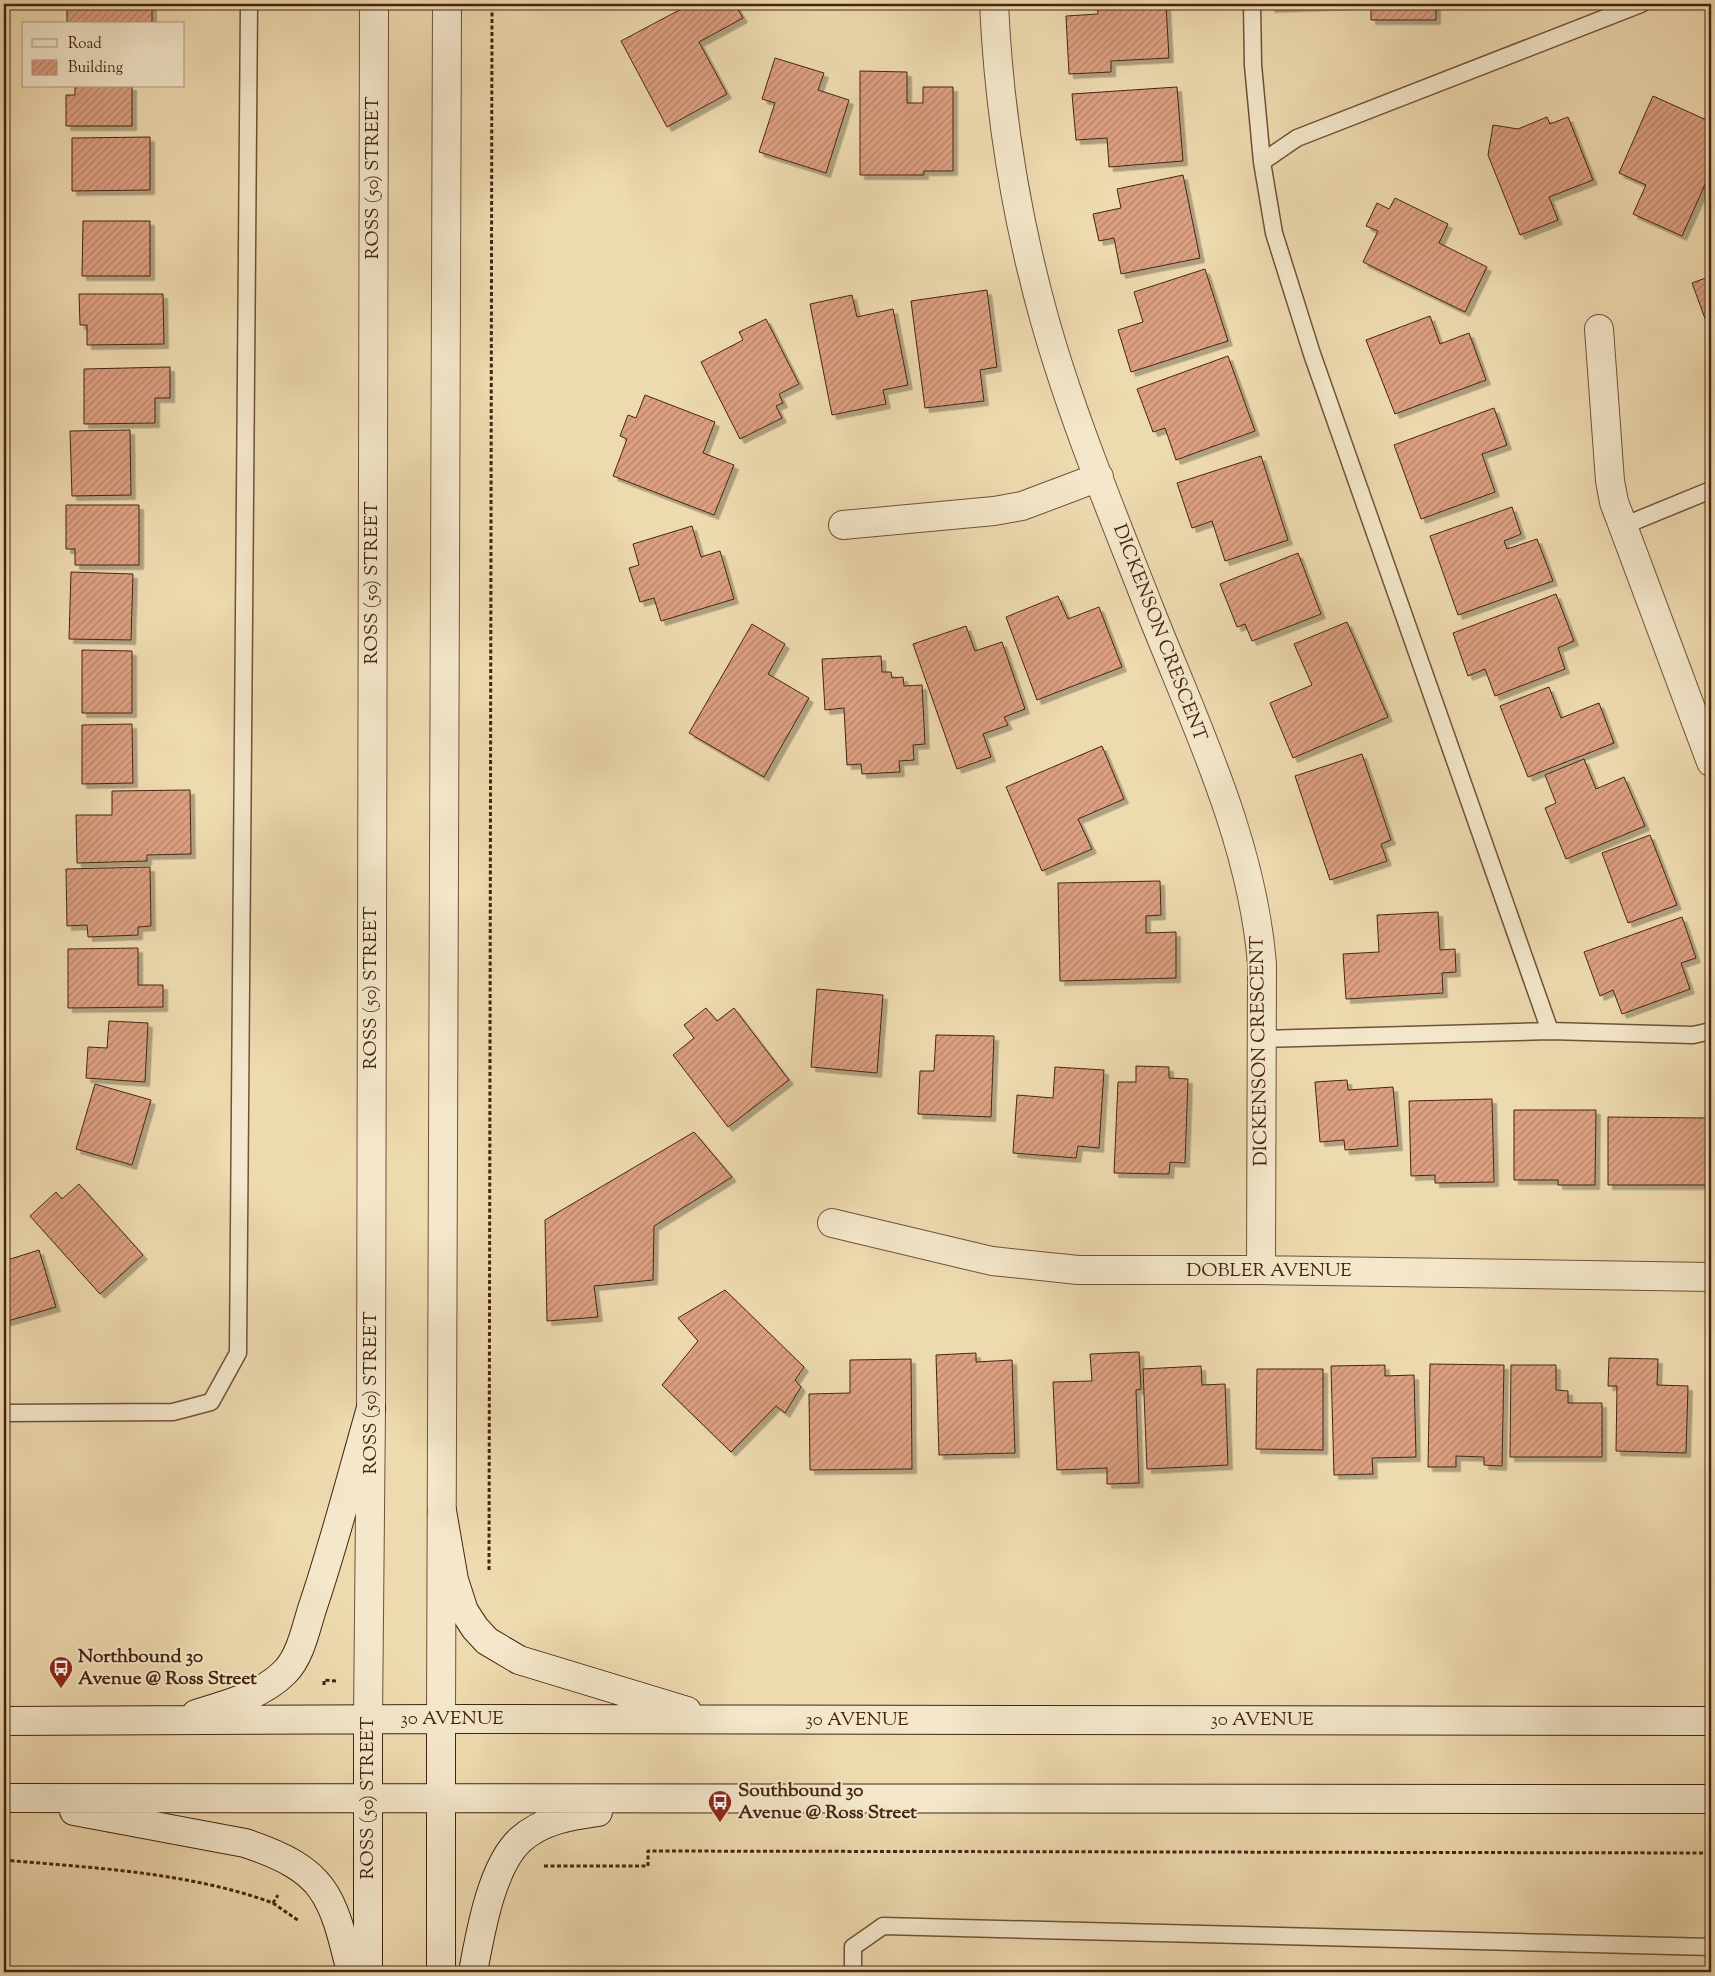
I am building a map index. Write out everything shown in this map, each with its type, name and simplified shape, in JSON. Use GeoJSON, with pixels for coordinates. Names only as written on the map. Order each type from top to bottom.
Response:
{"type":"FeatureCollection","features":[{"type":"Feature","properties":{"kind":"street","name":"ROSS (50) STREET"},"geometry":{"type":"LineString","coordinates":[[368,1972],[368,1720],[372,1408],[374,4]]}},
{"type":"Feature","properties":{"kind":"street"},"geometry":{"type":"LineString","coordinates":[[441,1972],[440,1798],[447,4]]}},
{"type":"Feature","properties":{"kind":"street","name":"DICKENSON CRESCENT"},"geometry":{"type":"LineString","coordinates":[[994,4],[1004,129],[1028,257],[1064,382],[1208,758],[1232,824],[1251,887],[1258,924],[1262,964],[1261,1270]]}},
{"type":"Feature","properties":{"kind":"street"},"geometry":{"type":"LineString","coordinates":[[1599,329],[1610,482],[1623,526],[1709,752]]}},
{"type":"Feature","properties":{"kind":"street"},"geometry":{"type":"LineString","coordinates":[[843,525],[1022,506],[1099,477]]}},
{"type":"Feature","properties":{"kind":"street","name":"DOBLER AVENUE"},"geometry":{"type":"LineString","coordinates":[[832,1223],[992,1261],[1033,1267],[1078,1270],[1261,1270],[1711,1277]]}},
{"type":"Feature","properties":{"kind":"street"},"geometry":{"type":"LineString","coordinates":[[172,1722],[250,1696],[272,1683],[286,1671],[302,1640],[372,1408]]}},
{"type":"Feature","properties":{"kind":"street"},"geometry":{"type":"LineString","coordinates":[[442,1511],[454,1580],[464,1611],[475,1628],[487,1641],[519,1660],[717,1720]]}},
{"type":"Feature","properties":{"kind":"street","name":"30 AVENUE"},"geometry":{"type":"LineString","coordinates":[[4,1721],[172,1722],[441,1719],[1711,1721]]}},
{"type":"Feature","properties":{"kind":"street"},"geometry":{"type":"LineString","coordinates":[[4,1798],[694,1800],[1711,1799]]}},
{"type":"Feature","properties":{"kind":"street"},"geometry":{"type":"LineString","coordinates":[[4,1798],[219,1837],[268,1851],[298,1866],[326,1892],[336,1913],[351,1972]]}},
{"type":"Feature","properties":{"kind":"street"},"geometry":{"type":"LineString","coordinates":[[473,1972],[487,1908],[498,1877],[510,1852],[520,1840],[537,1828],[565,1817],[694,1800]]}},
{"type":"Feature","properties":{"kind":"lane"},"geometry":{"type":"LineString","coordinates":[[4,1413],[173,1412],[211,1402],[238,1353],[249,4]]}},
{"type":"Feature","properties":{"kind":"lane"},"geometry":{"type":"LineString","coordinates":[[1252,4],[1253,65],[1262,162],[1274,233],[1312,354],[1550,1031]]}},
{"type":"Feature","properties":{"kind":"lane"},"geometry":{"type":"LineString","coordinates":[[1262,162],[1297,138],[1641,4]]}},
{"type":"Feature","properties":{"kind":"lane"},"geometry":{"type":"LineString","coordinates":[[1623,526],[1711,490]]}},
{"type":"Feature","properties":{"kind":"lane"},"geometry":{"type":"LineString","coordinates":[[1263,1038],[1550,1031],[1693,1035],[1711,1031]]}},
{"type":"Feature","properties":{"kind":"lane"},"geometry":{"type":"LineString","coordinates":[[852,1972],[853,1947],[883,1926],[1711,1947]]}},
{"type":"Feature","properties":{"kind":"path"},"geometry":{"type":"LineString","coordinates":[[489,1572],[492,4]]}},
{"type":"Feature","properties":{"kind":"path"},"geometry":{"type":"LineString","coordinates":[[538,1866],[648,1866],[648,1852],[1711,1853]]}},
{"type":"Feature","properties":{"kind":"path"},"geometry":{"type":"LineString","coordinates":[[4,1860],[147,1874],[235,1890],[273,1903],[283,1888]]}},
{"type":"Feature","properties":{"kind":"building"},"geometry":{"type":"Polygon","coordinates":[[[67,4],[152,4],[152,22],[67,22],[67,4]]]}},
{"type":"Feature","properties":{"kind":"building"},"geometry":{"type":"Polygon","coordinates":[[[683,4],[735,4],[743,18],[699,42],[727,94],[667,127],[621,41],[685,7],[683,4]]]}},
{"type":"Feature","properties":{"kind":"building"},"geometry":{"type":"Polygon","coordinates":[[[1097,4],[1166,4],[1169,58],[1111,61],[1111,72],[1069,74],[1066,16],[1098,14],[1097,4]]]}},
{"type":"Feature","properties":{"kind":"building"},"geometry":{"type":"Polygon","coordinates":[[[1270,4],[1349,4],[1349,5],[1270,8],[1270,4]]]}},
{"type":"Feature","properties":{"kind":"building"},"geometry":{"type":"Polygon","coordinates":[[[1371,4],[1436,4],[1436,20],[1371,20],[1371,4]]]}},
{"type":"Feature","properties":{"kind":"building"},"geometry":{"type":"Polygon","coordinates":[[[775,58],[824,73],[818,90],[849,100],[826,173],[759,152],[775,103],[762,99],[775,58]]]}},
{"type":"Feature","properties":{"kind":"building"},"geometry":{"type":"Polygon","coordinates":[[[860,71],[907,72],[907,103],[923,103],[923,87],[953,87],[953,171],[924,171],[924,175],[860,175],[860,71]]]}},
{"type":"Feature","properties":{"kind":"building"},"geometry":{"type":"Polygon","coordinates":[[[1177,87],[1183,161],[1109,167],[1107,138],[1076,140],[1072,94],[1177,87]]]}},
{"type":"Feature","properties":{"kind":"building"},"geometry":{"type":"Polygon","coordinates":[[[75,88],[132,88],[132,126],[66,126],[66,95],[75,95],[75,88]]]}},
{"type":"Feature","properties":{"kind":"building"},"geometry":{"type":"Polygon","coordinates":[[[1653,96],[1711,122],[1711,171],[1682,236],[1633,214],[1646,185],[1619,173],[1653,96]]]}},
{"type":"Feature","properties":{"kind":"building"},"geometry":{"type":"Polygon","coordinates":[[[1547,117],[1550,124],[1568,117],[1593,180],[1549,197],[1558,220],[1520,235],[1488,155],[1493,125],[1518,129],[1547,117]]]}},
{"type":"Feature","properties":{"kind":"building"},"geometry":{"type":"Polygon","coordinates":[[[150,137],[150,190],[72,191],[72,138],[150,137]]]}},
{"type":"Feature","properties":{"kind":"building"},"geometry":{"type":"Polygon","coordinates":[[[1183,175],[1200,258],[1121,274],[1114,238],[1099,241],[1093,214],[1121,208],[1117,189],[1183,175]]]}},
{"type":"Feature","properties":{"kind":"building"},"geometry":{"type":"Polygon","coordinates":[[[1395,198],[1448,224],[1439,243],[1487,267],[1465,312],[1363,262],[1378,231],[1366,226],[1377,203],[1389,209],[1395,198]]]}},
{"type":"Feature","properties":{"kind":"building"},"geometry":{"type":"Polygon","coordinates":[[[83,221],[150,221],[150,276],[82,276],[83,221]]]}},
{"type":"Feature","properties":{"kind":"building"},"geometry":{"type":"Polygon","coordinates":[[[1205,269],[1228,341],[1131,372],[1118,330],[1143,322],[1134,292],[1205,269]]]}},
{"type":"Feature","properties":{"kind":"building"},"geometry":{"type":"Polygon","coordinates":[[[1711,276],[1711,335],[1692,283],[1711,276]]]}},
{"type":"Feature","properties":{"kind":"building"},"geometry":{"type":"Polygon","coordinates":[[[987,290],[997,367],[980,370],[984,401],[925,408],[911,301],[987,290]]]}},
{"type":"Feature","properties":{"kind":"building"},"geometry":{"type":"Polygon","coordinates":[[[79,294],[163,294],[164,344],[87,345],[87,325],[80,325],[79,294]]]}},
{"type":"Feature","properties":{"kind":"building"},"geometry":{"type":"Polygon","coordinates":[[[852,295],[857,317],[893,309],[908,385],[883,390],[886,404],[832,415],[810,304],[852,295]]]}},
{"type":"Feature","properties":{"kind":"building"},"geometry":{"type":"Polygon","coordinates":[[[1430,316],[1440,344],[1469,333],[1486,380],[1395,414],[1366,340],[1430,316]]]}},
{"type":"Feature","properties":{"kind":"building"},"geometry":{"type":"Polygon","coordinates":[[[766,319],[799,384],[779,394],[783,403],[776,406],[782,418],[740,439],[701,362],[743,340],[739,332],[766,319]]]}},
{"type":"Feature","properties":{"kind":"building"},"geometry":{"type":"Polygon","coordinates":[[[1228,356],[1255,431],[1176,460],[1165,428],[1153,432],[1137,389],[1228,356]]]}},
{"type":"Feature","properties":{"kind":"building"},"geometry":{"type":"Polygon","coordinates":[[[170,367],[170,398],[155,398],[155,423],[84,424],[84,369],[170,367]]]}},
{"type":"Feature","properties":{"kind":"building"},"geometry":{"type":"Polygon","coordinates":[[[1707,394],[1711,394],[1711,414],[1707,394]]]}},
{"type":"Feature","properties":{"kind":"building"},"geometry":{"type":"Polygon","coordinates":[[[645,395],[715,422],[703,453],[734,465],[714,515],[613,476],[627,439],[620,436],[628,415],[636,418],[645,395]]]}},
{"type":"Feature","properties":{"kind":"building"},"geometry":{"type":"Polygon","coordinates":[[[1494,408],[1507,445],[1482,454],[1495,492],[1421,519],[1394,445],[1494,408]]]}},
{"type":"Feature","properties":{"kind":"building"},"geometry":{"type":"Polygon","coordinates":[[[130,430],[131,495],[72,496],[70,431],[130,430]]]}},
{"type":"Feature","properties":{"kind":"building"},"geometry":{"type":"Polygon","coordinates":[[[1261,456],[1288,540],[1225,561],[1212,521],[1192,528],[1177,483],[1261,456]]]}},
{"type":"Feature","properties":{"kind":"building"},"geometry":{"type":"Polygon","coordinates":[[[66,505],[139,505],[139,565],[75,565],[75,549],[66,549],[66,505]]]}},
{"type":"Feature","properties":{"kind":"building"},"geometry":{"type":"Polygon","coordinates":[[[1512,507],[1521,534],[1504,541],[1507,549],[1537,539],[1553,581],[1458,615],[1430,536],[1512,507]]]}},
{"type":"Feature","properties":{"kind":"building"},"geometry":{"type":"Polygon","coordinates":[[[692,526],[701,557],[720,551],[734,599],[661,621],[654,598],[640,602],[629,568],[639,565],[633,544],[692,526]]]}},
{"type":"Feature","properties":{"kind":"building"},"geometry":{"type":"Polygon","coordinates":[[[1298,553],[1321,614],[1252,641],[1245,624],[1237,627],[1220,584],[1298,553]]]}},
{"type":"Feature","properties":{"kind":"building"},"geometry":{"type":"Polygon","coordinates":[[[71,572],[133,574],[131,640],[69,639],[71,572]]]}},
{"type":"Feature","properties":{"kind":"building"},"geometry":{"type":"Polygon","coordinates":[[[1556,594],[1574,641],[1558,648],[1565,669],[1495,696],[1485,669],[1468,676],[1453,633],[1556,594]]]}},
{"type":"Feature","properties":{"kind":"building"},"geometry":{"type":"Polygon","coordinates":[[[1058,596],[1068,619],[1099,607],[1122,667],[1037,700],[1006,617],[1058,596]]]}},
{"type":"Feature","properties":{"kind":"building"},"geometry":{"type":"Polygon","coordinates":[[[1347,622],[1388,717],[1293,758],[1270,703],[1312,685],[1294,644],[1347,622]]]}},
{"type":"Feature","properties":{"kind":"building"},"geometry":{"type":"Polygon","coordinates":[[[752,624],[785,644],[768,674],[809,698],[764,777],[689,733],[752,624]]]}},
{"type":"Feature","properties":{"kind":"building"},"geometry":{"type":"Polygon","coordinates":[[[966,626],[975,651],[1002,642],[1025,709],[1004,717],[1008,725],[983,734],[991,757],[957,769],[913,644],[966,626]]]}},
{"type":"Feature","properties":{"kind":"building"},"geometry":{"type":"Polygon","coordinates":[[[82,650],[132,651],[132,713],[82,713],[82,650]]]}},
{"type":"Feature","properties":{"kind":"building"},"geometry":{"type":"Polygon","coordinates":[[[881,656],[882,672],[891,672],[892,678],[903,677],[904,686],[922,685],[925,744],[913,745],[914,760],[899,761],[900,772],[862,774],[861,764],[847,765],[844,708],[825,710],[822,659],[881,656]]]}},
{"type":"Feature","properties":{"kind":"building"},"geometry":{"type":"Polygon","coordinates":[[[1549,687],[1561,718],[1599,703],[1614,743],[1528,777],[1500,706],[1549,687]]]}},
{"type":"Feature","properties":{"kind":"building"},"geometry":{"type":"Polygon","coordinates":[[[132,724],[133,783],[82,784],[82,725],[132,724]]]}},
{"type":"Feature","properties":{"kind":"building"},"geometry":{"type":"Polygon","coordinates":[[[1102,746],[1124,799],[1078,819],[1092,849],[1042,871],[1006,787],[1102,746]]]}},
{"type":"Feature","properties":{"kind":"building"},"geometry":{"type":"Polygon","coordinates":[[[1362,754],[1391,840],[1381,844],[1387,861],[1330,880],[1295,776],[1362,754]]]}},
{"type":"Feature","properties":{"kind":"building"},"geometry":{"type":"Polygon","coordinates":[[[1584,759],[1596,789],[1624,777],[1645,826],[1566,859],[1545,808],[1556,803],[1545,775],[1584,759]]]}},
{"type":"Feature","properties":{"kind":"building"},"geometry":{"type":"Polygon","coordinates":[[[190,790],[191,854],[147,855],[147,861],[77,863],[76,815],[112,815],[112,791],[190,790]]]}},
{"type":"Feature","properties":{"kind":"building"},"geometry":{"type":"Polygon","coordinates":[[[1650,835],[1677,905],[1628,923],[1602,853],[1650,835]]]}},
{"type":"Feature","properties":{"kind":"building"},"geometry":{"type":"Polygon","coordinates":[[[150,867],[151,926],[138,927],[138,935],[88,937],[87,925],[67,926],[66,869],[150,867]]]}},
{"type":"Feature","properties":{"kind":"building"},"geometry":{"type":"Polygon","coordinates":[[[1160,881],[1161,915],[1146,916],[1146,933],[1176,932],[1176,978],[1060,981],[1058,883],[1160,881]]]}},
{"type":"Feature","properties":{"kind":"building"},"geometry":{"type":"Polygon","coordinates":[[[1438,912],[1440,950],[1455,949],[1456,972],[1442,973],[1443,993],[1346,999],[1343,954],[1379,952],[1377,915],[1438,912]]]}},
{"type":"Feature","properties":{"kind":"building"},"geometry":{"type":"Polygon","coordinates":[[[1682,917],[1696,958],[1681,963],[1690,989],[1622,1014],[1613,990],[1600,996],[1584,952],[1682,917]]]}},
{"type":"Feature","properties":{"kind":"building"},"geometry":{"type":"Polygon","coordinates":[[[138,948],[138,985],[163,985],[163,1007],[68,1008],[68,949],[138,948]]]}},
{"type":"Feature","properties":{"kind":"building"},"geometry":{"type":"Polygon","coordinates":[[[817,989],[883,995],[877,1073],[811,1067],[817,989]]]}},
{"type":"Feature","properties":{"kind":"building"},"geometry":{"type":"Polygon","coordinates":[[[706,1008],[717,1021],[734,1008],[789,1080],[728,1127],[673,1055],[694,1038],[684,1025],[706,1008]]]}},
{"type":"Feature","properties":{"kind":"building"},"geometry":{"type":"Polygon","coordinates":[[[109,1021],[148,1023],[145,1082],[86,1078],[88,1047],[107,1048],[109,1021]]]}},
{"type":"Feature","properties":{"kind":"building"},"geometry":{"type":"Polygon","coordinates":[[[936,1035],[994,1036],[991,1117],[918,1114],[920,1071],[934,1071],[936,1035]]]}},
{"type":"Feature","properties":{"kind":"building"},"geometry":{"type":"Polygon","coordinates":[[[1136,1066],[1169,1067],[1169,1078],[1188,1079],[1185,1163],[1170,1162],[1169,1174],[1114,1173],[1118,1082],[1136,1082],[1136,1066]]]}},
{"type":"Feature","properties":{"kind":"building"},"geometry":{"type":"Polygon","coordinates":[[[1055,1067],[1104,1070],[1099,1148],[1078,1146],[1076,1158],[1013,1153],[1017,1095],[1053,1098],[1055,1067]]]}},
{"type":"Feature","properties":{"kind":"building"},"geometry":{"type":"Polygon","coordinates":[[[1347,1080],[1348,1090],[1393,1087],[1398,1146],[1345,1150],[1344,1140],[1320,1142],[1315,1082],[1347,1080]]]}},
{"type":"Feature","properties":{"kind":"building"},"geometry":{"type":"Polygon","coordinates":[[[95,1084],[151,1100],[132,1165],[76,1149],[95,1084]]]}},
{"type":"Feature","properties":{"kind":"building"},"geometry":{"type":"Polygon","coordinates":[[[1492,1099],[1494,1182],[1435,1183],[1435,1175],[1411,1176],[1409,1101],[1492,1099]]]}},
{"type":"Feature","properties":{"kind":"building"},"geometry":{"type":"Polygon","coordinates":[[[1514,1110],[1596,1110],[1595,1185],[1558,1185],[1558,1180],[1514,1180],[1514,1110]]]}},
{"type":"Feature","properties":{"kind":"building"},"geometry":{"type":"Polygon","coordinates":[[[1608,1117],[1707,1118],[1707,1185],[1608,1185],[1608,1117]]]}},
{"type":"Feature","properties":{"kind":"building"},"geometry":{"type":"Polygon","coordinates":[[[694,1132],[732,1177],[654,1226],[653,1280],[594,1286],[598,1317],[547,1321],[545,1220],[694,1132]]]}},
{"type":"Feature","properties":{"kind":"building"},"geometry":{"type":"Polygon","coordinates":[[[79,1184],[143,1255],[100,1294],[30,1216],[56,1192],[62,1199],[79,1184]]]}},
{"type":"Feature","properties":{"kind":"building"},"geometry":{"type":"Polygon","coordinates":[[[39,1250],[56,1307],[4,1322],[4,1261],[39,1250]]]}},
{"type":"Feature","properties":{"kind":"building"},"geometry":{"type":"Polygon","coordinates":[[[725,1290],[804,1367],[795,1380],[801,1387],[785,1413],[776,1406],[731,1452],[662,1385],[698,1341],[678,1318],[725,1290]]]}},
{"type":"Feature","properties":{"kind":"building"},"geometry":{"type":"Polygon","coordinates":[[[1139,1352],[1141,1389],[1136,1390],[1139,1483],[1107,1484],[1107,1468],[1057,1470],[1053,1382],[1092,1381],[1090,1354],[1139,1352]]]}},
{"type":"Feature","properties":{"kind":"building"},"geometry":{"type":"Polygon","coordinates":[[[976,1353],[976,1362],[1012,1360],[1015,1453],[939,1455],[936,1355],[976,1353]]]}},
{"type":"Feature","properties":{"kind":"building"},"geometry":{"type":"Polygon","coordinates":[[[1609,1358],[1658,1359],[1657,1385],[1688,1386],[1686,1453],[1616,1451],[1617,1386],[1608,1386],[1609,1358]]]}},
{"type":"Feature","properties":{"kind":"building"},"geometry":{"type":"Polygon","coordinates":[[[911,1359],[912,1469],[810,1470],[809,1394],[850,1393],[850,1360],[911,1359]]]}},
{"type":"Feature","properties":{"kind":"building"},"geometry":{"type":"Polygon","coordinates":[[[1430,1364],[1504,1365],[1502,1466],[1484,1465],[1484,1457],[1456,1456],[1456,1467],[1428,1467],[1430,1364]]]}},
{"type":"Feature","properties":{"kind":"building"},"geometry":{"type":"Polygon","coordinates":[[[1385,1365],[1385,1376],[1414,1375],[1416,1457],[1372,1458],[1373,1474],[1334,1475],[1331,1366],[1385,1365]]]}},
{"type":"Feature","properties":{"kind":"building"},"geometry":{"type":"Polygon","coordinates":[[[1511,1365],[1556,1365],[1556,1390],[1568,1391],[1568,1403],[1602,1403],[1602,1457],[1510,1457],[1511,1365]]]}},
{"type":"Feature","properties":{"kind":"building"},"geometry":{"type":"Polygon","coordinates":[[[1201,1366],[1202,1385],[1225,1384],[1228,1465],[1147,1469],[1143,1369],[1201,1366]]]}},
{"type":"Feature","properties":{"kind":"building"},"geometry":{"type":"Polygon","coordinates":[[[1257,1369],[1323,1369],[1323,1450],[1256,1449],[1257,1369]]]}},
{"type":"Feature","properties":{"kind":"place","name":"Northbound 30 Avenue @ Ross Street"},"geometry":{"type":"Point","coordinates":[61,1689]}},
{"type":"Feature","properties":{"kind":"place","name":"Southbound 30 Avenue @ Ross Street"},"geometry":{"type":"Point","coordinates":[720,1823]}}]}
